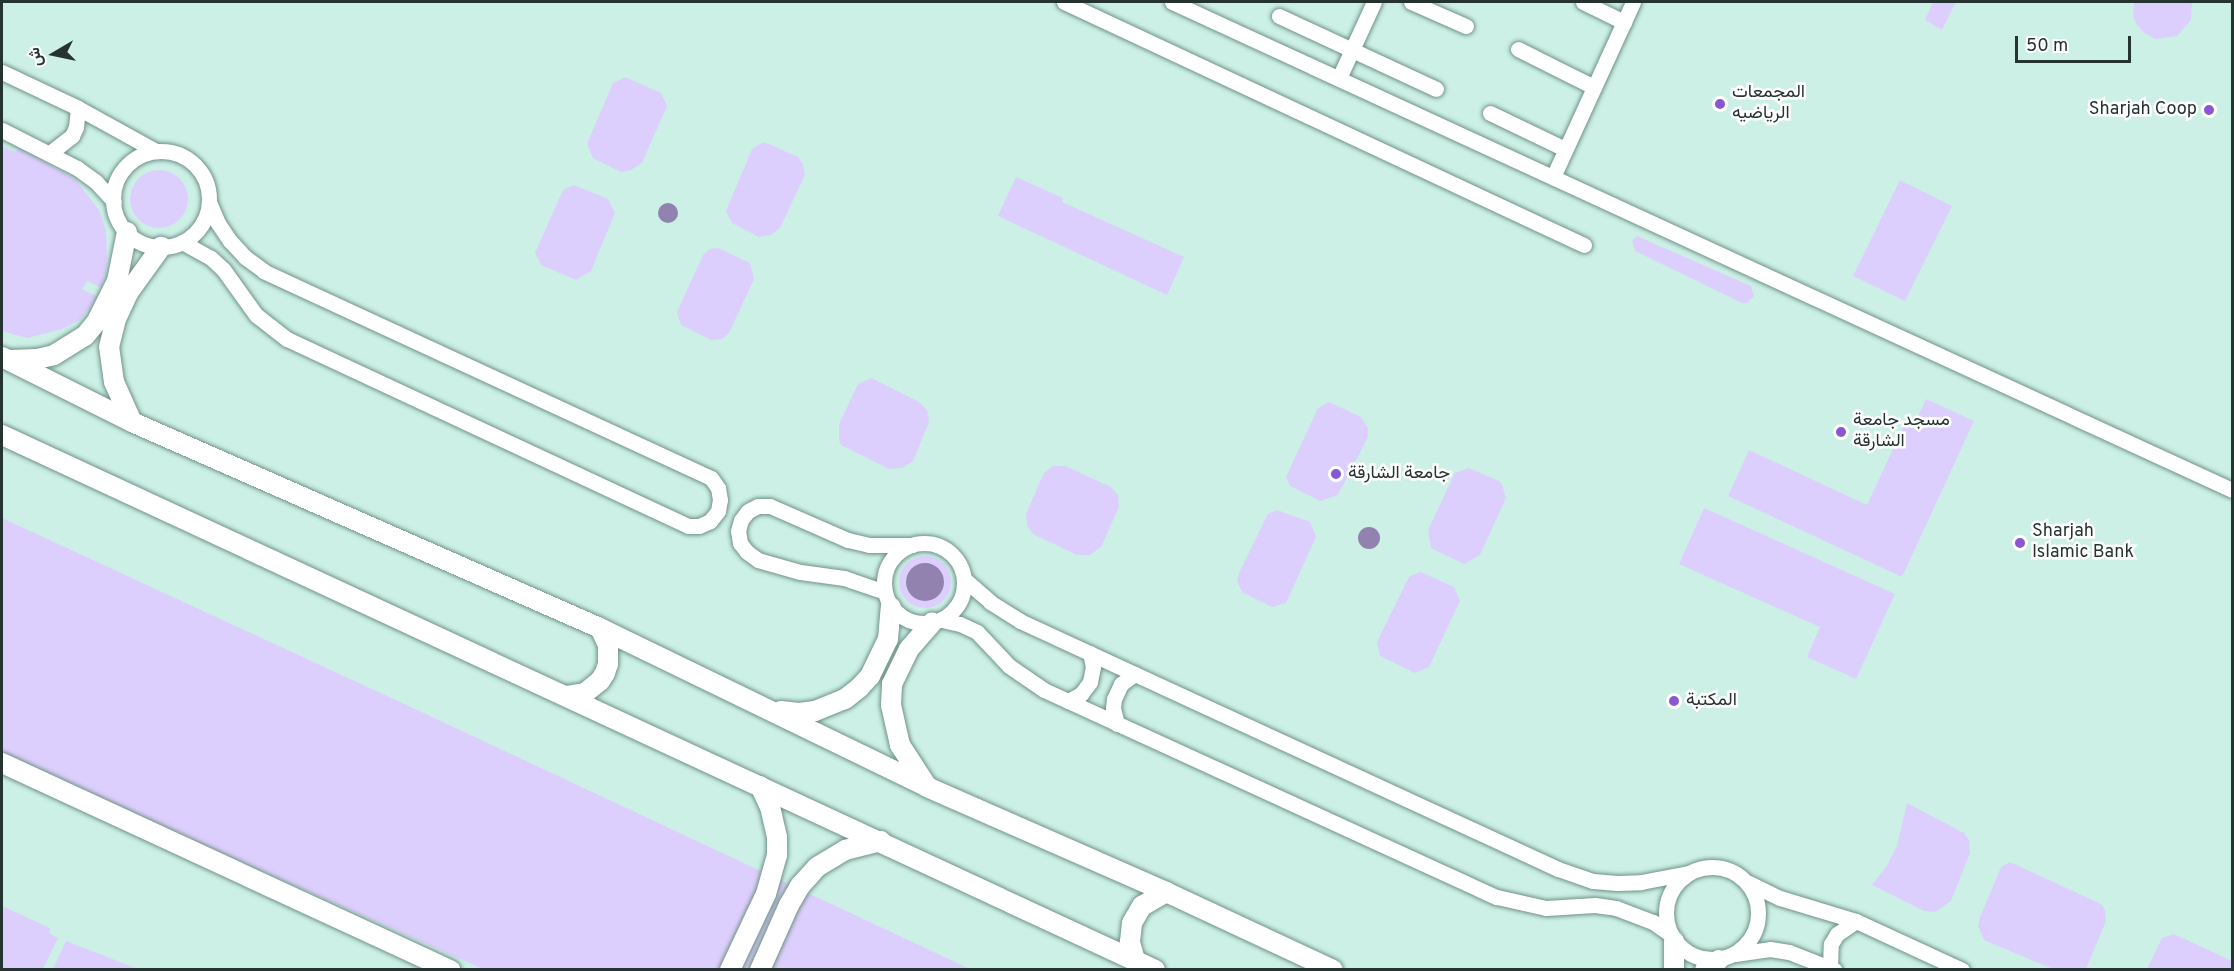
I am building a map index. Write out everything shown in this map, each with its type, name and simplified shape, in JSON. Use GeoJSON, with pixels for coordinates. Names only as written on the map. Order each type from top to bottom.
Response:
{"type":"FeatureCollection","features":[{"type":"Feature","properties":{"kind":"street"},"geometry":{"type":"LineString","coordinates":[[1064,2],[1584,245]]}},
{"type":"Feature","properties":{"kind":"street"},"geometry":{"type":"LineString","coordinates":[[1172,2],[2232,490]]}},
{"type":"Feature","properties":{"kind":"street"},"geometry":{"type":"LineString","coordinates":[[1339,78],[1374,2]]}},
{"type":"Feature","properties":{"kind":"street"},"geometry":{"type":"LineString","coordinates":[[1411,2],[1466,26]]}},
{"type":"Feature","properties":{"kind":"street"},"geometry":{"type":"LineString","coordinates":[[1583,2],[1624,22]]}},
{"type":"Feature","properties":{"kind":"street"},"geometry":{"type":"LineString","coordinates":[[1552,177],[1633,2]]}},
{"type":"Feature","properties":{"kind":"street"},"geometry":{"type":"LineString","coordinates":[[1279,16],[1436,89]]}},
{"type":"Feature","properties":{"kind":"street"},"geometry":{"type":"LineString","coordinates":[[1518,48],[1594,87]]}},
{"type":"Feature","properties":{"kind":"street"},"geometry":{"type":"LineString","coordinates":[[2,72],[78,108],[156,151]]}},
{"type":"Feature","properties":{"kind":"street"},"geometry":{"type":"LineString","coordinates":[[50,153],[72,136],[76,128],[78,108]]}},
{"type":"Feature","properties":{"kind":"street"},"geometry":{"type":"LineString","coordinates":[[1490,113],[1565,149]]}},
{"type":"Feature","properties":{"kind":"street"},"geometry":{"type":"LineString","coordinates":[[2,130],[50,153],[86,174],[114,201]]}},
{"type":"Feature","properties":{"kind":"street"},"geometry":{"type":"LineString","coordinates":[[182,242],[217,263],[256,315],[287,339],[687,526],[699,526],[710,521],[718,511],[720,500],[718,488],[711,478],[264,271],[245,257],[218,223],[209,202],[206,182],[194,164],[170,151],[156,151],[142,155],[125,168],[115,187],[114,201],[117,218],[127,232],[143,243],[161,247],[182,242],[200,226],[209,202]]}},
{"type":"Feature","properties":{"kind":"street"},"geometry":{"type":"LineString","coordinates":[[127,232],[124,285],[109,347],[114,382],[132,422]]}},
{"type":"Feature","properties":{"kind":"street"},"geometry":{"type":"LineString","coordinates":[[4,358],[37,359],[54,355],[85,336],[124,285],[161,247]]}},
{"type":"Feature","properties":{"kind":"street"},"geometry":{"type":"LineString","coordinates":[[85,336],[109,347]]}},
{"type":"Feature","properties":{"kind":"street"},"geometry":{"type":"LineString","coordinates":[[4,358],[132,422],[600,628],[927,787],[1166,892],[1333,969]]}},
{"type":"Feature","properties":{"kind":"street"},"geometry":{"type":"LineString","coordinates":[[2,435],[1155,969]]}},
{"type":"Feature","properties":{"kind":"street"},"geometry":{"type":"LineString","coordinates":[[927,787],[900,745],[893,725],[892,684],[909,649],[937,622],[957,608],[964,589],[964,579],[959,562],[946,550],[930,543],[869,545],[848,540],[770,506],[758,506],[748,511],[741,520],[738,531],[740,543],[758,560],[789,570],[844,578],[888,600],[909,621],[937,622],[960,624],[977,632],[1020,675],[1068,701],[1497,897],[1546,908],[1595,905],[1616,908],[1653,922],[1689,954],[1720,961],[1770,949],[1789,952],[1833,968],[1832,944],[1837,934],[1856,921]]}},
{"type":"Feature","properties":{"kind":"street"},"geometry":{"type":"LineString","coordinates":[[770,709],[799,714],[831,706],[845,699],[870,676],[888,639],[885,572],[895,555],[912,544]]}},
{"type":"Feature","properties":{"kind":"street"},"geometry":{"type":"LineString","coordinates":[[964,579],[1010,615],[1575,876],[1593,881],[1641,882],[1688,873],[1699,868],[1723,868],[1766,893],[1856,921],[1962,969]]}},
{"type":"Feature","properties":{"kind":"street"},"geometry":{"type":"LineString","coordinates":[[567,696],[585,693],[600,681],[605,673],[608,664],[608,645],[600,628]]}},
{"type":"Feature","properties":{"kind":"street"},"geometry":{"type":"LineString","coordinates":[[1068,701],[1081,694],[1090,682],[1093,667],[1090,653]]}},
{"type":"Feature","properties":{"kind":"street"},"geometry":{"type":"LineString","coordinates":[[1117,724],[1113,708],[1114,699],[1121,684],[1135,674]]}},
{"type":"Feature","properties":{"kind":"street"},"geometry":{"type":"LineString","coordinates":[[870,676],[882,678],[892,684]]}},
{"type":"Feature","properties":{"kind":"street"},"geometry":{"type":"LineString","coordinates":[[2,763],[451,969]]}},
{"type":"Feature","properties":{"kind":"street"},"geometry":{"type":"LineString","coordinates":[[730,969],[766,894],[776,864],[777,837],[770,807],[760,786]]}},
{"type":"Feature","properties":{"kind":"street"},"geometry":{"type":"LineString","coordinates":[[760,969],[789,905],[800,886],[817,867],[845,850],[881,841]]}},
{"type":"Feature","properties":{"kind":"street"},"geometry":{"type":"LineString","coordinates":[[1674,969],[1672,937],[1665,915],[1669,895],[1688,873]]}},
{"type":"Feature","properties":{"kind":"street"},"geometry":{"type":"LineString","coordinates":[[1720,961],[1750,939],[1758,919],[1756,897],[1744,879]]}},
{"type":"Feature","properties":{"kind":"street"},"geometry":{"type":"LineString","coordinates":[[1135,960],[1130,942],[1132,923],[1142,906],[1166,892]]}},
{"type":"Feature","properties":{"kind":"street"},"geometry":{"type":"LineString","coordinates":[[766,894],[789,905]]}},
{"type":"Feature","properties":{"kind":"shaded area"},"geometry":{"type":"Polygon","coordinates":[[[1933,2],[1956,2],[1942,30],[1925,20],[1933,2]]]}},
{"type":"Feature","properties":{"kind":"shaded area"},"geometry":{"type":"Polygon","coordinates":[[[2134,2],[2192,2],[2191,20],[2177,36],[2156,39],[2144,33],[2137,25],[2133,16],[2134,2]]]}},
{"type":"Feature","properties":{"kind":"shaded area"},"geometry":{"type":"Polygon","coordinates":[[[625,77],[661,93],[667,106],[642,163],[631,170],[621,172],[593,158],[587,144],[613,83],[625,77]]]}},
{"type":"Feature","properties":{"kind":"shaded area"},"geometry":{"type":"Polygon","coordinates":[[[764,142],[798,157],[803,164],[805,175],[780,228],[771,235],[759,237],[732,223],[726,211],[752,149],[764,142]]]}},
{"type":"Feature","properties":{"kind":"shaded area"},"geometry":{"type":"Polygon","coordinates":[[[2,146],[15,152],[19,148],[75,179],[99,210],[106,230],[107,263],[102,288],[87,281],[82,289],[98,297],[80,320],[62,329],[27,338],[2,331],[2,146]]]}},
{"type":"Feature","properties":{"kind":"shaded area"},"geometry":{"type":"Polygon","coordinates":[[[153,170],[165,170],[180,178],[188,193],[188,205],[180,220],[165,228],[153,228],[138,220],[130,205],[130,193],[138,178],[153,170]]]}},
{"type":"Feature","properties":{"kind":"shaded area"},"geometry":{"type":"Polygon","coordinates":[[[1016,177],[1063,198],[1062,202],[1184,257],[1167,295],[998,216],[1016,177]]]}},
{"type":"Feature","properties":{"kind":"shaded area"},"geometry":{"type":"Polygon","coordinates":[[[1900,180],[1952,206],[1905,301],[1853,276],[1900,180]]]}},
{"type":"Feature","properties":{"kind":"shaded area"},"geometry":{"type":"Polygon","coordinates":[[[574,185],[608,199],[615,213],[591,271],[576,280],[541,265],[535,253],[563,190],[574,185]]]}},
{"type":"Feature","properties":{"kind":"shaded area"},"geometry":{"type":"Polygon","coordinates":[[[664,203],[672,203],[678,209],[678,217],[672,223],[664,223],[658,217],[658,209],[664,203]]]}},
{"type":"Feature","properties":{"kind":"shaded area"},"geometry":{"type":"Polygon","coordinates":[[[1637,236],[1751,286],[1754,296],[1747,303],[1742,303],[1635,251],[1632,241],[1637,236]]]}},
{"type":"Feature","properties":{"kind":"shaded area"},"geometry":{"type":"Polygon","coordinates":[[[718,248],[750,263],[754,279],[729,333],[722,339],[711,340],[681,325],[677,312],[703,255],[710,249],[718,248]]]}},
{"type":"Feature","properties":{"kind":"shaded area"},"geometry":{"type":"Polygon","coordinates":[[[871,378],[919,402],[927,410],[929,422],[913,461],[902,468],[889,469],[841,445],[839,440],[839,424],[858,384],[871,378]]]}},
{"type":"Feature","properties":{"kind":"shaded area"},"geometry":{"type":"Polygon","coordinates":[[[1926,399],[1974,421],[1902,577],[1728,496],[1749,450],[1867,505],[1907,419],[1915,423],[1926,399]]]}},
{"type":"Feature","properties":{"kind":"shaded area"},"geometry":{"type":"Polygon","coordinates":[[[1329,402],[1361,417],[1368,428],[1368,437],[1338,495],[1320,501],[1290,486],[1286,477],[1318,408],[1329,402]]]}},
{"type":"Feature","properties":{"kind":"shaded area"},"geometry":{"type":"Polygon","coordinates":[[[1053,466],[1065,466],[1111,487],[1118,495],[1119,507],[1101,547],[1090,555],[1077,555],[1033,534],[1027,525],[1026,514],[1044,473],[1053,466]]]}},
{"type":"Feature","properties":{"kind":"shaded area"},"geometry":{"type":"Polygon","coordinates":[[[1469,468],[1501,482],[1506,498],[1480,555],[1464,564],[1431,548],[1428,530],[1455,473],[1469,468]]]}},
{"type":"Feature","properties":{"kind":"shaded area"},"geometry":{"type":"Polygon","coordinates":[[[1704,508],[1895,594],[1856,679],[1807,657],[1820,627],[1679,564],[1704,508]]]}},
{"type":"Feature","properties":{"kind":"shaded area"},"geometry":{"type":"Polygon","coordinates":[[[1277,510],[1310,522],[1316,537],[1286,603],[1272,607],[1242,592],[1237,581],[1268,514],[1277,510]]]}},
{"type":"Feature","properties":{"kind":"shaded area"},"geometry":{"type":"Polygon","coordinates":[[[2,518],[970,969],[483,969],[2,756],[2,518]]]}},
{"type":"Feature","properties":{"kind":"shaded area"},"geometry":{"type":"Polygon","coordinates":[[[1369,527],[1377,530],[1380,538],[1377,546],[1369,549],[1361,546],[1358,538],[1361,530],[1369,527]]]}},
{"type":"Feature","properties":{"kind":"shaded area"},"geometry":{"type":"Polygon","coordinates":[[[920,556],[930,556],[939,560],[947,568],[951,582],[947,596],[939,604],[930,608],[920,608],[911,604],[903,596],[899,587],[899,577],[903,568],[911,560],[920,556]]]}},
{"type":"Feature","properties":{"kind":"shaded area"},"geometry":{"type":"Polygon","coordinates":[[[925,563],[938,569],[944,582],[938,595],[925,601],[912,595],[906,582],[912,569],[925,563]]]}},
{"type":"Feature","properties":{"kind":"shaded area"},"geometry":{"type":"Polygon","coordinates":[[[1421,572],[1454,587],[1460,601],[1429,667],[1415,673],[1380,656],[1377,642],[1410,576],[1421,572]]]}},
{"type":"Feature","properties":{"kind":"shaded area"},"geometry":{"type":"Polygon","coordinates":[[[1907,803],[1964,833],[1969,840],[1970,853],[1951,901],[1935,912],[1924,911],[1872,885],[1886,867],[1897,846],[1907,803]]]}},
{"type":"Feature","properties":{"kind":"shaded area"},"geometry":{"type":"Polygon","coordinates":[[[2010,862],[2101,904],[2105,910],[2106,921],[2086,969],[2053,969],[1984,940],[1978,926],[1980,917],[2001,867],[2010,862]]]}},
{"type":"Feature","properties":{"kind":"shaded area"},"geometry":{"type":"Polygon","coordinates":[[[2,906],[50,928],[49,933],[58,938],[43,969],[2,969],[2,906]]]}},
{"type":"Feature","properties":{"kind":"shaded area"},"geometry":{"type":"Polygon","coordinates":[[[2174,934],[2232,961],[2232,969],[2147,969],[2162,938],[2174,934]]]}},
{"type":"Feature","properties":{"kind":"shaded area"},"geometry":{"type":"Polygon","coordinates":[[[66,941],[138,969],[53,969],[66,941]]]}},
{"type":"Feature","properties":{"kind":"place","name":"المجمعات الرياضيه"},"geometry":{"type":"Point","coordinates":[1720,104]}},
{"type":"Feature","properties":{"kind":"place","name":"Sharjah Coop"},"geometry":{"type":"Point","coordinates":[2209,110]}},
{"type":"Feature","properties":{"kind":"place","name":"مسجد جامعة الشارقة"},"geometry":{"type":"Point","coordinates":[1841,432]}},
{"type":"Feature","properties":{"kind":"place","name":"جامعة الشارقة"},"geometry":{"type":"Point","coordinates":[1336,474]}},
{"type":"Feature","properties":{"kind":"place","name":"Sharjah Islamic Bank"},"geometry":{"type":"Point","coordinates":[2020,543]}},
{"type":"Feature","properties":{"kind":"place","name":"المكتبة"},"geometry":{"type":"Point","coordinates":[1674,701]}}]}
